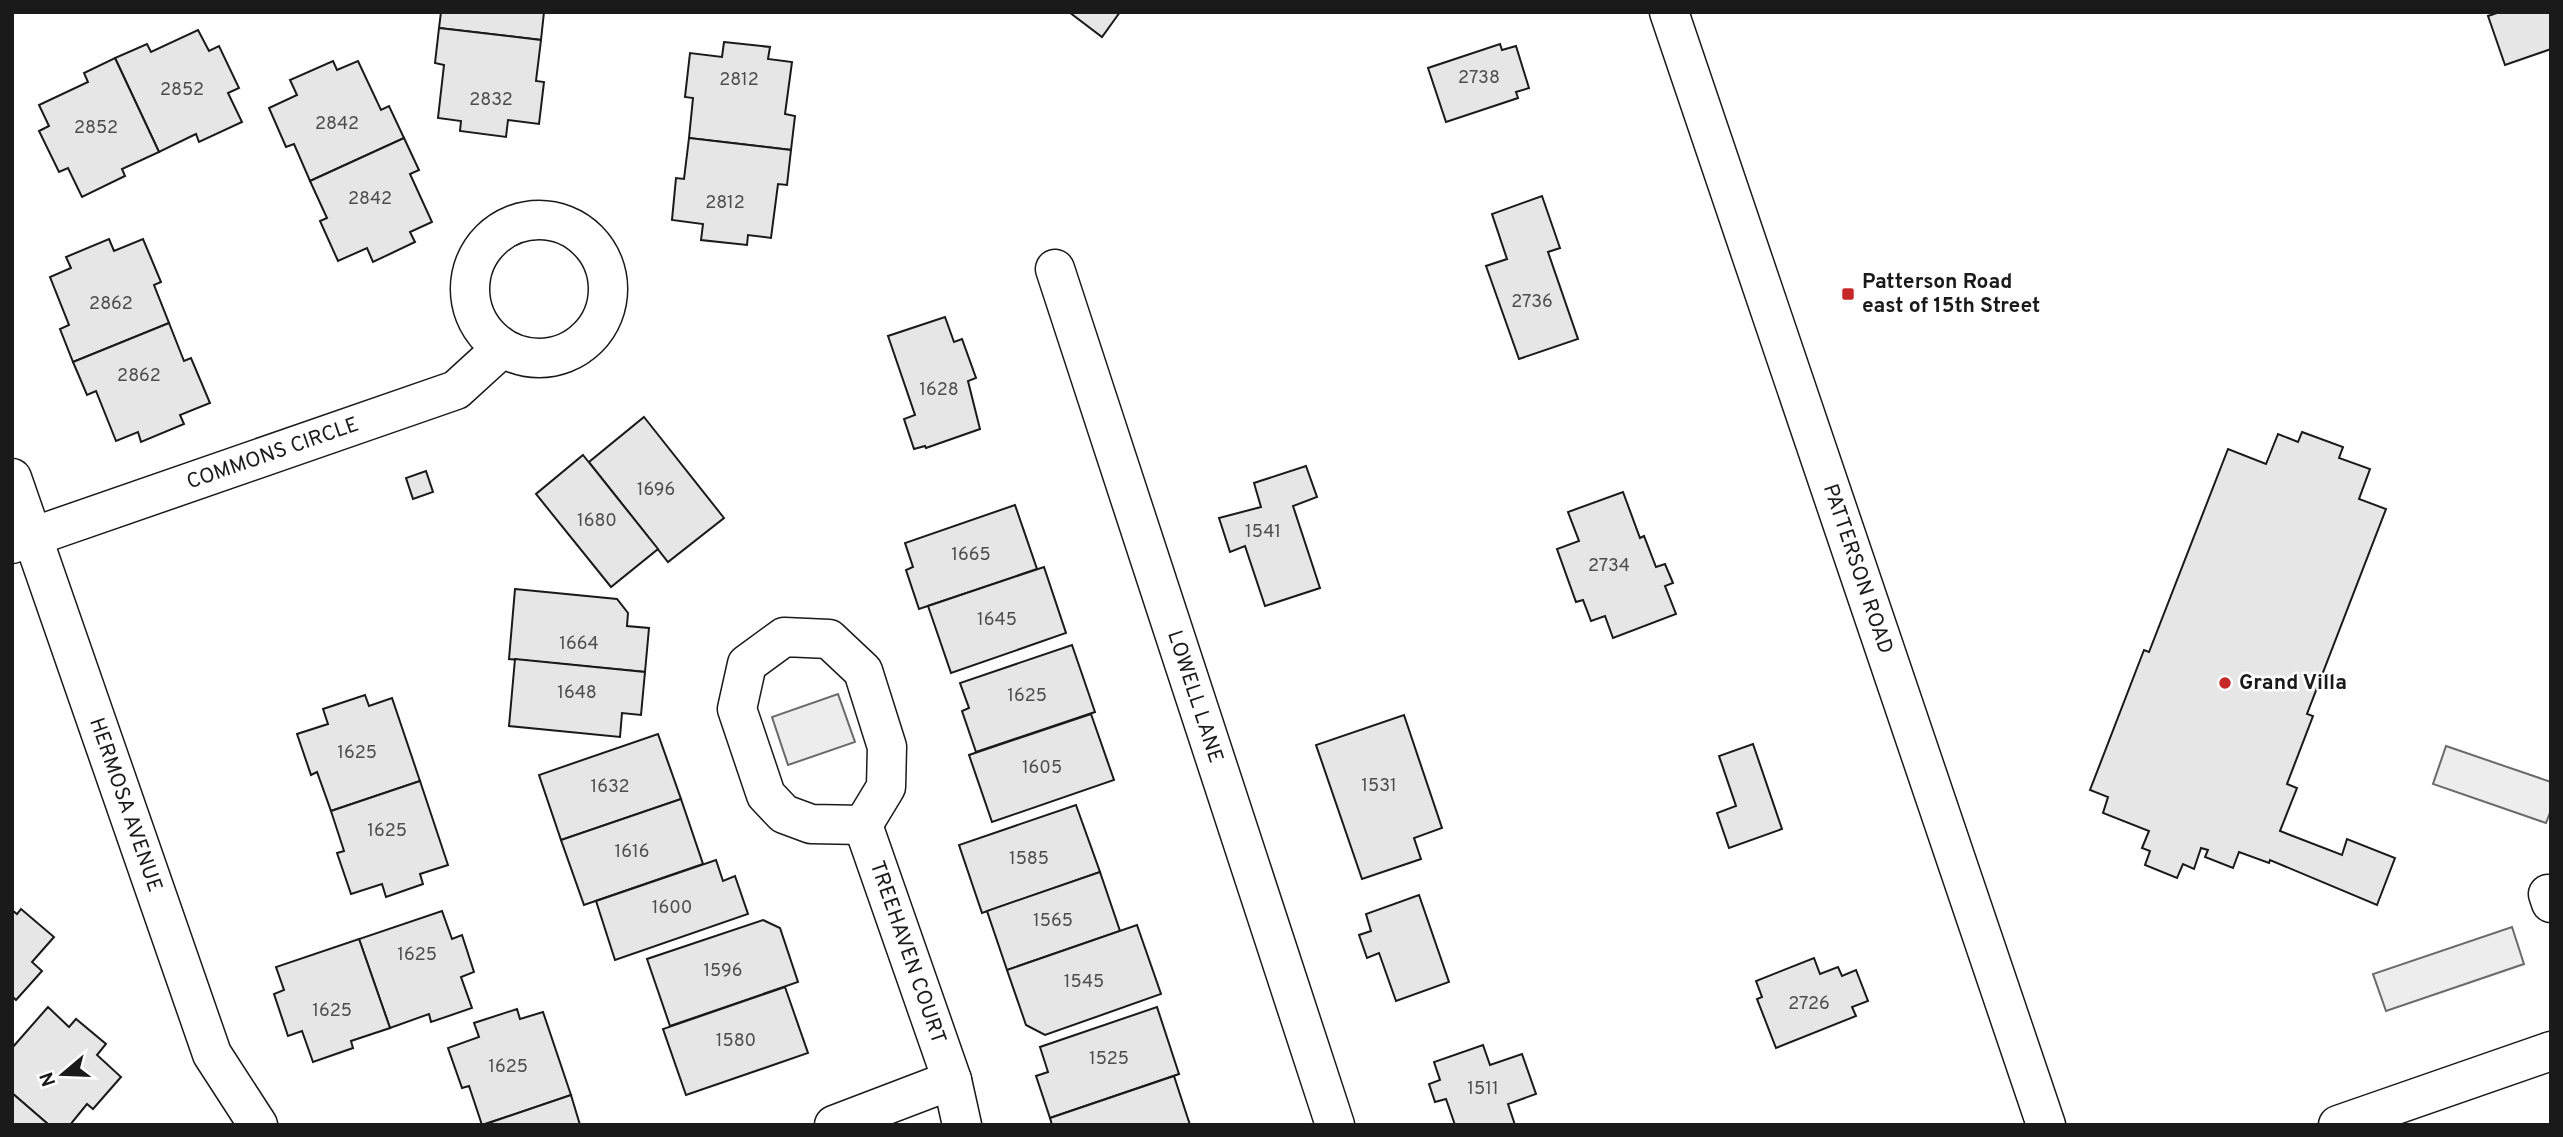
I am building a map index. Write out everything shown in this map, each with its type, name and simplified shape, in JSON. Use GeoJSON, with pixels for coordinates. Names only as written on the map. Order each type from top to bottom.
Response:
{"type":"FeatureCollection","features":[{"type":"Feature","properties":{"kind":"street","name":"PATTERSON ROAD"},"geometry":{"type":"LineString","coordinates":[[1669,12],[2046,1125]]}},
{"type":"Feature","properties":{"kind":"street","name":"LOWELL LANE"},"geometry":{"type":"LineString","coordinates":[[1055,269],[1335,1125]]}},
{"type":"Feature","properties":{"kind":"street","name":"COMMONS CIRCLE"},"geometry":{"type":"LineString","coordinates":[[22,541],[456,390],[502,348]]}},
{"type":"Feature","properties":{"kind":"street","name":"HERMOSA AVENUE"},"geometry":{"type":"LineString","coordinates":[[12,478],[22,541],[212,1054],[258,1125]]}},
{"type":"Feature","properties":{"kind":"street"},"geometry":{"type":"LineString","coordinates":[[784,636],[829,639],[863,671],[887,747],[886,787],[863,825],[811,824],[784,814],[766,795],[737,709],[747,664],[784,636]]}},
{"type":"Feature","properties":{"kind":"street","name":"TREEHAVEN COURT"},"geometry":{"type":"LineString","coordinates":[[863,825],[952,1080],[962,1125]]}},
{"type":"Feature","properties":{"kind":"street"},"geometry":{"type":"LineString","coordinates":[[2338,1125],[2551,1051]]}},
{"type":"Feature","properties":{"kind":"street"},"geometry":{"type":"LineString","coordinates":[[834,1125],[952,1080]]}},
{"type":"Feature","properties":{"kind":"shaded area"},"geometry":{"type":"Polygon","coordinates":[[[838,694],[855,742],[788,765],[772,717],[838,694]]]}},
{"type":"Feature","properties":{"kind":"shaded area"},"geometry":{"type":"Polygon","coordinates":[[[2446,746],[2551,782],[2551,810],[2546,823],[2433,784],[2446,746]]]}},
{"type":"Feature","properties":{"kind":"shaded area"},"geometry":{"type":"Polygon","coordinates":[[[2512,927],[2524,964],[2386,1011],[2373,974],[2512,927]]]}},
{"type":"Feature","properties":{"kind":"building"},"geometry":{"type":"Polygon","coordinates":[[[441,12],[544,12],[541,40],[439,28],[441,12]]]}},
{"type":"Feature","properties":{"kind":"building"},"geometry":{"type":"Polygon","coordinates":[[[1069,12],[1120,12],[1102,37],[1069,12]]]}},
{"type":"Feature","properties":{"kind":"building"},"geometry":{"type":"Polygon","coordinates":[[[2500,12],[2551,12],[2551,49],[2505,65],[2488,16],[2500,12]]]}},
{"type":"Feature","properties":{"kind":"building"},"geometry":{"type":"Polygon","coordinates":[[[439,28],[541,40],[536,81],[544,82],[539,124],[508,120],[506,137],[460,131],[461,121],[438,118],[444,65],[435,63],[439,28]]]}},
{"type":"Feature","properties":{"kind":"building"},"geometry":{"type":"Polygon","coordinates":[[[198,30],[209,51],[219,46],[239,88],[228,93],[242,122],[199,142],[196,134],[159,152],[115,58],[147,44],[151,52],[198,30]]]}},
{"type":"Feature","properties":{"kind":"building"},"geometry":{"type":"Polygon","coordinates":[[[724,42],[770,47],[768,59],[792,62],[785,114],[795,116],[791,150],[689,138],[693,98],[685,97],[690,53],[722,57],[724,42]]]}},
{"type":"Feature","properties":{"kind":"building"},"geometry":{"type":"Polygon","coordinates":[[[1500,44],[1502,50],[1516,46],[1529,88],[1516,92],[1518,98],[1446,122],[1428,68],[1500,44]]]}},
{"type":"Feature","properties":{"kind":"building"},"geometry":{"type":"Polygon","coordinates":[[[115,58],[159,152],[122,169],[125,176],[82,197],[68,168],[59,172],[39,131],[49,126],[39,105],[88,82],[84,73],[115,58]]]}},
{"type":"Feature","properties":{"kind":"building"},"geometry":{"type":"Polygon","coordinates":[[[333,61],[337,70],[358,61],[381,110],[389,106],[404,138],[310,181],[294,144],[286,147],[269,108],[297,95],[290,80],[333,61]]]}},
{"type":"Feature","properties":{"kind":"building"},"geometry":{"type":"Polygon","coordinates":[[[404,138],[419,170],[410,174],[432,222],[410,232],[415,242],[373,262],[367,248],[338,261],[320,221],[327,218],[310,181],[404,138]]]}},
{"type":"Feature","properties":{"kind":"building"},"geometry":{"type":"Polygon","coordinates":[[[689,138],[791,150],[787,185],[778,184],[771,238],[748,235],[747,245],[701,240],[703,224],[672,220],[676,178],[684,179],[689,138]]]}},
{"type":"Feature","properties":{"kind":"building"},"geometry":{"type":"Polygon","coordinates":[[[1542,196],[1560,248],[1548,252],[1578,339],[1519,359],[1486,266],[1507,259],[1492,214],[1542,196]]]}},
{"type":"Feature","properties":{"kind":"building"},"geometry":{"type":"Polygon","coordinates":[[[109,239],[114,251],[143,239],[161,282],[154,285],[169,323],[73,362],[60,329],[69,325],[50,277],[71,268],[66,257],[109,239]]]}},
{"type":"Feature","properties":{"kind":"building"},"geometry":{"type":"Polygon","coordinates":[[[945,317],[954,342],[962,339],[976,378],[968,381],[980,429],[926,448],[914,449],[904,419],[915,415],[888,336],[945,317]]]}},
{"type":"Feature","properties":{"kind":"building"},"geometry":{"type":"Polygon","coordinates":[[[169,323],[184,361],[191,358],[210,403],[180,415],[184,424],[141,442],[138,432],[116,441],[96,391],[87,395],[73,362],[169,323]]]}},
{"type":"Feature","properties":{"kind":"building"},"geometry":{"type":"Polygon","coordinates":[[[644,417],[724,518],[668,562],[589,462],[644,417]]]}},
{"type":"Feature","properties":{"kind":"building","name":"Grand Villa"},"geometry":{"type":"Polygon","coordinates":[[[2302,432],[2343,447],[2339,458],[2370,469],[2359,499],[2386,509],[2307,714],[2313,716],[2287,784],[2297,788],[2280,831],[2342,855],[2347,839],[2395,858],[2377,905],[2270,860],[2269,863],[2239,852],[2233,868],[2205,857],[2208,850],[2201,848],[2194,869],[2183,864],[2177,878],[2145,865],[2150,851],[2142,848],[2149,831],[2103,813],[2108,797],[2090,790],[2144,650],[2149,652],[2228,449],[2266,464],[2278,434],[2298,442],[2302,432]]]}},
{"type":"Feature","properties":{"kind":"building"},"geometry":{"type":"Polygon","coordinates":[[[583,455],[658,549],[611,587],[536,494],[583,455]]]}},
{"type":"Feature","properties":{"kind":"building"},"geometry":{"type":"Polygon","coordinates":[[[1306,466],[1317,497],[1293,506],[1320,588],[1265,606],[1245,546],[1230,552],[1219,518],[1261,507],[1254,483],[1306,466]]]}},
{"type":"Feature","properties":{"kind":"building"},"geometry":{"type":"Polygon","coordinates":[[[426,471],[433,492],[413,499],[406,478],[426,471]]]}},
{"type":"Feature","properties":{"kind":"building"},"geometry":{"type":"Polygon","coordinates":[[[1623,492],[1640,538],[1644,536],[1656,567],[1665,564],[1673,583],[1665,586],[1676,614],[1613,638],[1605,616],[1591,621],[1583,600],[1576,602],[1557,549],[1579,541],[1568,512],[1623,492]]]}},
{"type":"Feature","properties":{"kind":"building"},"geometry":{"type":"Polygon","coordinates":[[[1015,505],[1037,569],[919,609],[906,570],[913,567],[905,543],[1015,505]]]}},
{"type":"Feature","properties":{"kind":"building"},"geometry":{"type":"Polygon","coordinates":[[[1044,567],[1066,633],[951,673],[928,606],[1044,567]]]}},
{"type":"Feature","properties":{"kind":"building"},"geometry":{"type":"Polygon","coordinates":[[[515,589],[617,599],[628,613],[627,626],[649,628],[645,672],[509,659],[515,589]]]}},
{"type":"Feature","properties":{"kind":"building"},"geometry":{"type":"Polygon","coordinates":[[[1072,645],[1095,712],[976,752],[962,711],[969,708],[960,683],[1072,645]]]}},
{"type":"Feature","properties":{"kind":"building"},"geometry":{"type":"Polygon","coordinates":[[[515,659],[645,672],[641,715],[622,713],[620,737],[509,726],[515,659]]]}},
{"type":"Feature","properties":{"kind":"building"},"geometry":{"type":"Polygon","coordinates":[[[365,695],[369,706],[392,698],[420,781],[331,811],[317,772],[311,775],[297,734],[328,724],[323,709],[365,695]]]}},
{"type":"Feature","properties":{"kind":"building"},"geometry":{"type":"Polygon","coordinates":[[[1091,714],[1114,780],[992,822],[969,755],[1091,714]]]}},
{"type":"Feature","properties":{"kind":"building"},"geometry":{"type":"Polygon","coordinates":[[[1404,715],[1442,828],[1414,838],[1421,859],[1362,879],[1316,745],[1404,715]]]}},
{"type":"Feature","properties":{"kind":"building"},"geometry":{"type":"Polygon","coordinates":[[[658,734],[681,799],[561,840],[539,775],[658,734]]]}},
{"type":"Feature","properties":{"kind":"building"},"geometry":{"type":"Polygon","coordinates":[[[1753,744],[1782,829],[1729,848],[1717,813],[1736,806],[1719,756],[1753,744]]]}},
{"type":"Feature","properties":{"kind":"building"},"geometry":{"type":"Polygon","coordinates":[[[420,781],[448,865],[420,874],[423,884],[386,897],[382,884],[351,894],[337,853],[344,851],[331,811],[420,781]]]}},
{"type":"Feature","properties":{"kind":"building"},"geometry":{"type":"Polygon","coordinates":[[[681,799],[703,864],[584,905],[561,840],[681,799]]]}},
{"type":"Feature","properties":{"kind":"building"},"geometry":{"type":"Polygon","coordinates":[[[1076,805],[1100,872],[982,913],[959,845],[1076,805]]]}},
{"type":"Feature","properties":{"kind":"building"},"geometry":{"type":"Polygon","coordinates":[[[716,860],[723,881],[735,876],[748,914],[615,960],[596,901],[716,860]]]}},
{"type":"Feature","properties":{"kind":"building"},"geometry":{"type":"Polygon","coordinates":[[[1100,872],[1120,931],[1007,970],[987,911],[1100,872]]]}},
{"type":"Feature","properties":{"kind":"building"},"geometry":{"type":"Polygon","coordinates":[[[1419,895],[1449,982],[1396,1001],[1379,953],[1367,958],[1359,935],[1371,931],[1366,914],[1419,895]]]}},
{"type":"Feature","properties":{"kind":"building"},"geometry":{"type":"Polygon","coordinates":[[[21,909],[54,937],[32,962],[42,971],[16,1000],[12,996],[12,910],[17,914],[21,909]]]}},
{"type":"Feature","properties":{"kind":"building"},"geometry":{"type":"Polygon","coordinates":[[[442,911],[452,939],[462,935],[474,972],[461,977],[472,1008],[431,1022],[429,1014],[390,1028],[359,939],[442,911]]]}},
{"type":"Feature","properties":{"kind":"building"},"geometry":{"type":"Polygon","coordinates":[[[763,920],[780,928],[798,982],[670,1026],[647,959],[763,920]]]}},
{"type":"Feature","properties":{"kind":"building"},"geometry":{"type":"Polygon","coordinates":[[[1137,925],[1161,994],[1045,1035],[1026,1025],[1007,970],[1137,925]]]}},
{"type":"Feature","properties":{"kind":"building"},"geometry":{"type":"Polygon","coordinates":[[[359,939],[390,1028],[351,1041],[353,1048],[313,1062],[302,1031],[288,1036],[274,994],[284,990],[276,967],[359,939]]]}},
{"type":"Feature","properties":{"kind":"building"},"geometry":{"type":"Polygon","coordinates":[[[1814,958],[1820,974],[1838,967],[1842,976],[1856,970],[1868,1001],[1852,1007],[1856,1016],[1776,1048],[1757,999],[1762,997],[1756,981],[1814,958]]]}},
{"type":"Feature","properties":{"kind":"building"},"geometry":{"type":"Polygon","coordinates":[[[785,987],[808,1053],[686,1095],[663,1029],[785,987]]]}},
{"type":"Feature","properties":{"kind":"building"},"geometry":{"type":"Polygon","coordinates":[[[48,1007],[69,1027],[76,1019],[106,1044],[97,1055],[121,1077],[93,1109],[87,1104],[70,1125],[49,1125],[12,1093],[12,1048],[48,1007]]]}},
{"type":"Feature","properties":{"kind":"building"},"geometry":{"type":"Polygon","coordinates":[[[1157,1007],[1179,1074],[1050,1118],[1036,1076],[1048,1072],[1040,1047],[1157,1007]]]}},
{"type":"Feature","properties":{"kind":"building"},"geometry":{"type":"Polygon","coordinates":[[[517,1009],[520,1019],[543,1012],[571,1095],[482,1125],[469,1086],[462,1088],[448,1048],[479,1037],[474,1023],[517,1009]]]}},
{"type":"Feature","properties":{"kind":"building"},"geometry":{"type":"Polygon","coordinates":[[[1483,1045],[1490,1065],[1522,1054],[1536,1094],[1508,1104],[1515,1125],[1455,1125],[1446,1099],[1435,1102],[1429,1084],[1440,1080],[1434,1062],[1483,1045]]]}},
{"type":"Feature","properties":{"kind":"building"},"geometry":{"type":"Polygon","coordinates":[[[1174,1076],[1190,1125],[1052,1125],[1050,1118],[1174,1076]]]}},
{"type":"Feature","properties":{"kind":"building"},"geometry":{"type":"Polygon","coordinates":[[[12,1093],[49,1125],[12,1125],[12,1093]]]}},
{"type":"Feature","properties":{"kind":"building"},"geometry":{"type":"Polygon","coordinates":[[[571,1095],[580,1125],[483,1125],[571,1095]]]}},
{"type":"Feature","properties":{"kind":"place","name":"Patterson Road east of 15th Street"},"geometry":{"type":"Point","coordinates":[1848,294]}},
{"type":"Feature","properties":{"kind":"place","name":"Grand Villa"},"geometry":{"type":"Point","coordinates":[2225,683]}}]}
